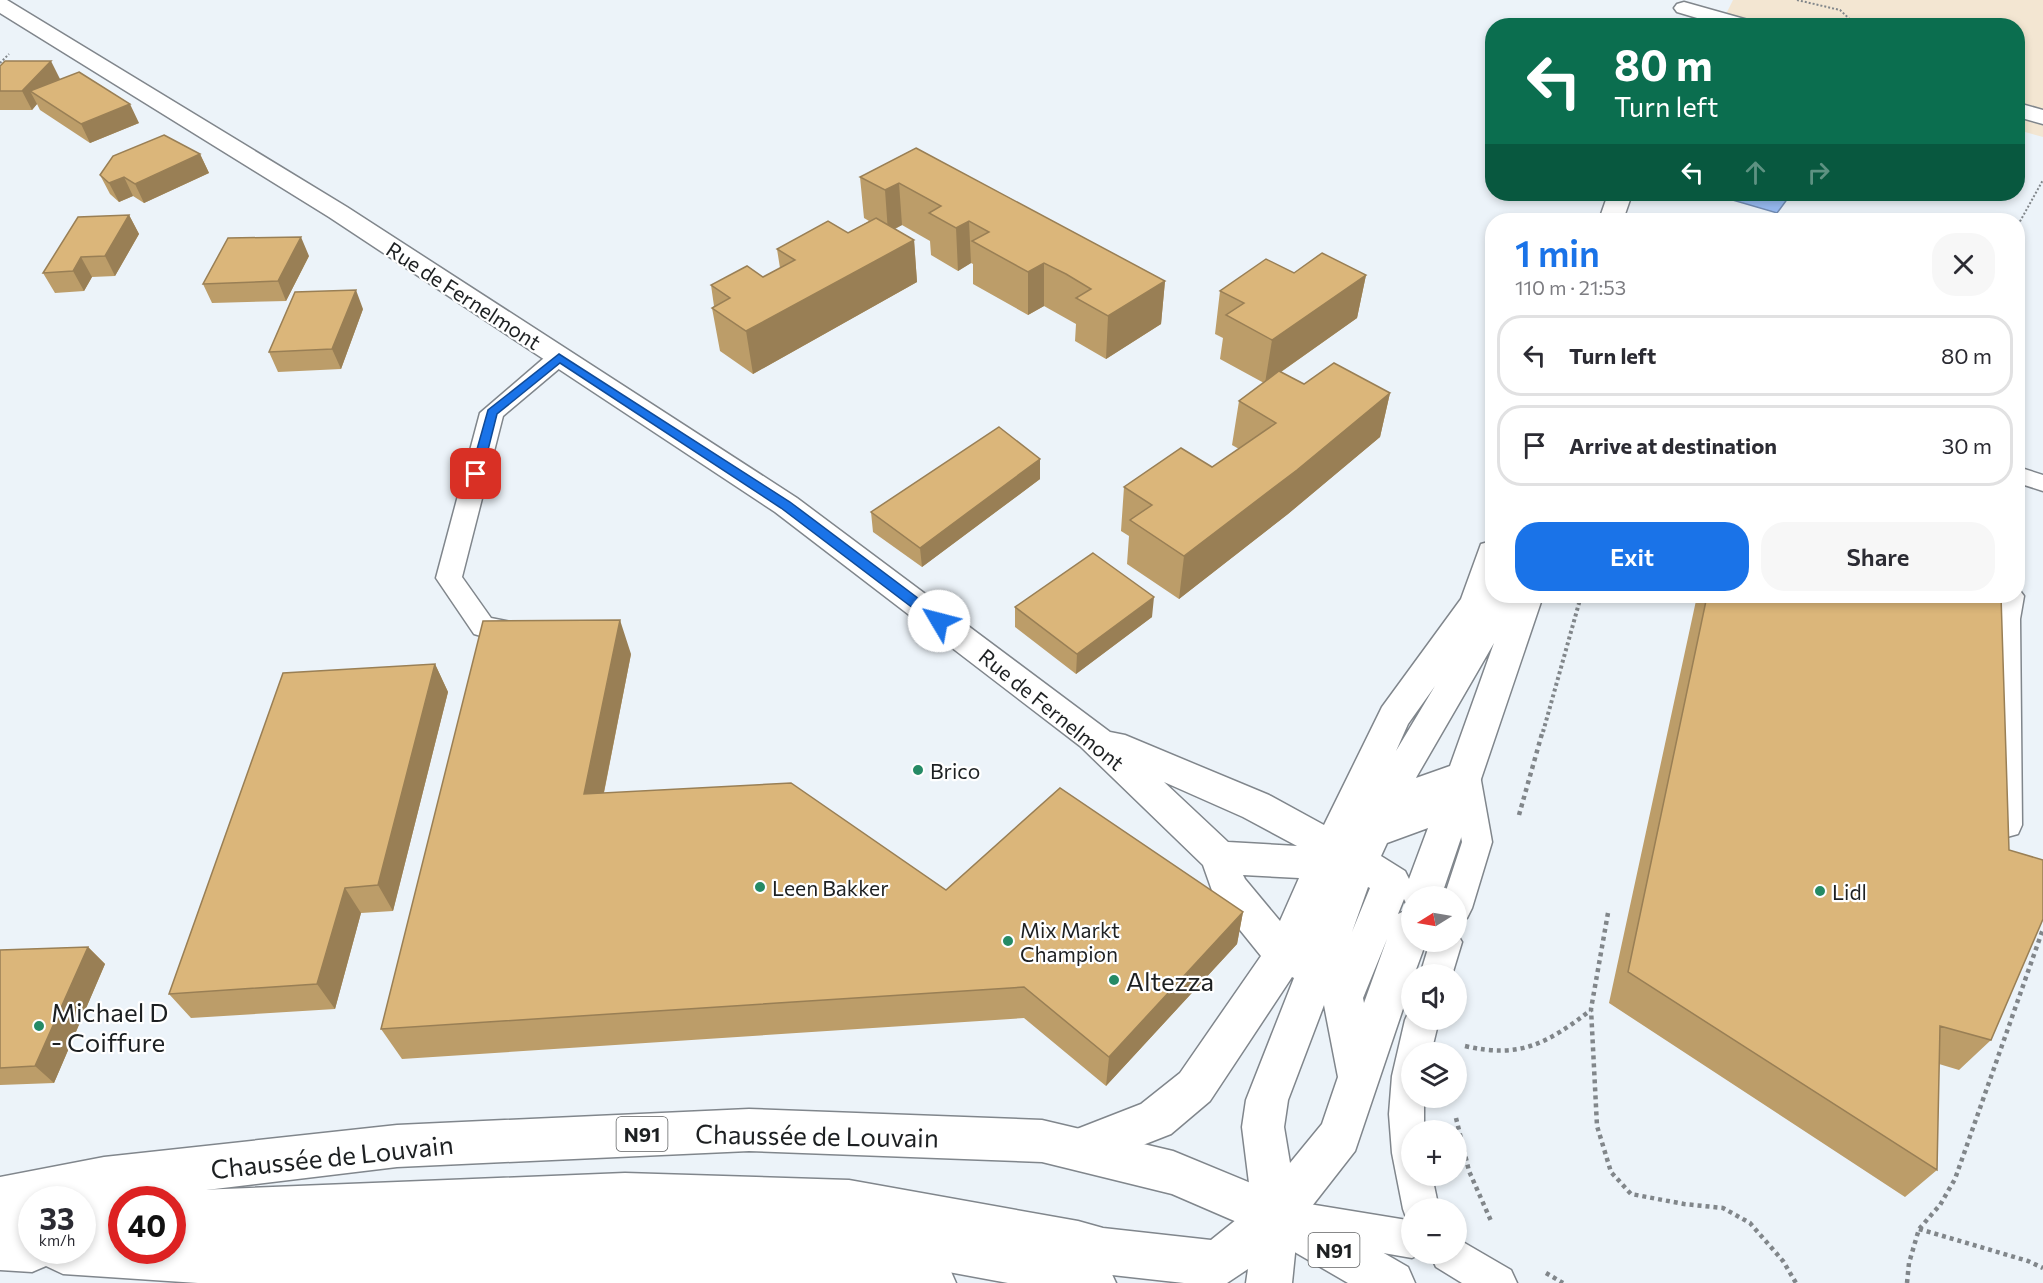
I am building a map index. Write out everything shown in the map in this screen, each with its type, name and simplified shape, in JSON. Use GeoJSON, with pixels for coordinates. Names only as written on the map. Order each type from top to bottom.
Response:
{"type":"FeatureCollection","features":[{"type":"Feature","properties":{"kind":"street","name":"Rue de Fernelmont"},"geometry":{"type":"LineString","coordinates":[[0,4],[338,212],[786,505],[1092,736],[1219,856]]}},
{"type":"Feature","properties":{"kind":"street"},"geometry":{"type":"LineString","coordinates":[[1682,11],[1713,18]]}},
{"type":"Feature","properties":{"kind":"street"},"geometry":{"type":"LineString","coordinates":[[2025,112],[2043,117]]}},
{"type":"Feature","properties":{"kind":"street"},"geometry":{"type":"LineString","coordinates":[[1269,1283],[1276,1216],[1263,1127],[1267,1100],[1301,962],[1355,847],[1394,717],[1485,586]]}},
{"type":"Feature","properties":{"kind":"street"},"geometry":{"type":"LineString","coordinates":[[1426,886],[1525,603]]}},
{"type":"Feature","properties":{"kind":"street"},"geometry":{"type":"LineString","coordinates":[[1092,736],[1355,847],[1392,882],[1343,998],[1358,1079]]}},
{"type":"Feature","properties":{"kind":"street"},"geometry":{"type":"LineString","coordinates":[[1301,962],[1228,886],[1219,856],[1298,863],[1355,847],[1416,817],[1428,789],[1465,775]]}},
{"type":"Feature","properties":{"kind":"street"},"geometry":{"type":"LineString","coordinates":[[186,1212],[625,1195],[849,1202],[1078,1244],[1102,1251],[1218,1264],[1276,1216],[1340,1136],[1403,952]]}},
{"type":"Feature","properties":{"kind":"street"},"geometry":{"type":"LineString","coordinates":[[1079,1149],[1156,1119],[1195,1087],[1301,962]]}},
{"type":"Feature","properties":{"kind":"street","name":"Chaussée de Louvain"},"geometry":{"type":"LineString","coordinates":[[0,1200],[104,1179],[397,1146],[749,1130],[1042,1142],[1173,1173],[1276,1216],[1392,1283]]}},
{"type":"Feature","properties":{"kind":"street"},"geometry":{"type":"LineString","coordinates":[[0,1223],[18,1222]]}},
{"type":"Feature","properties":{"kind":"street"},"geometry":{"type":"LineString","coordinates":[[0,1247],[18,1248]]}},
{"type":"Feature","properties":{"kind":"street"},"geometry":{"type":"LineString","coordinates":[[96,1253],[418,1275],[609,1267],[833,1271],[933,1283]]}},
{"type":"Feature","properties":{"kind":"lane"},"geometry":{"type":"LineString","coordinates":[[539,635],[483,627],[449,578],[492,412],[559,357]]}},
{"type":"Feature","properties":{"kind":"lane"},"geometry":{"type":"LineString","coordinates":[[2025,477],[2043,483]]}},
{"type":"Feature","properties":{"kind":"lane"},"geometry":{"type":"LineString","coordinates":[[2007,851],[2007,619],[2010,603]]}},
{"type":"Feature","properties":{"kind":"lane"},"geometry":{"type":"LineString","coordinates":[[1463,886],[1477,842],[1465,775]]}},
{"type":"Feature","properties":{"kind":"lane"},"geometry":{"type":"LineString","coordinates":[[1276,1216],[1401,1237]]}},
{"type":"Feature","properties":{"kind":"lane"},"geometry":{"type":"LineString","coordinates":[[186,1239],[378,1242],[618,1229],[840,1234],[964,1255],[1097,1283]]}},
{"type":"Feature","properties":{"kind":"lane"},"geometry":{"type":"LineString","coordinates":[[0,1237],[18,1237]]}},
{"type":"Feature","properties":{"kind":"lane"},"geometry":{"type":"LineString","coordinates":[[1466,1264],[1498,1283]]}},
{"type":"Feature","properties":{"kind":"path"},"geometry":{"type":"LineString","coordinates":[[1797,0],[1840,10],[1848,18]]}},
{"type":"Feature","properties":{"kind":"path"},"geometry":{"type":"LineString","coordinates":[[2025,213],[2043,180]]}},
{"type":"Feature","properties":{"kind":"path"},"geometry":{"type":"LineString","coordinates":[[1608,913],[1592,1009],[1598,1126],[1611,1172],[1631,1194],[1684,1204],[1723,1208],[1750,1223],[1783,1261],[1796,1283]]}},
{"type":"Feature","properties":{"kind":"path"},"geometry":{"type":"LineString","coordinates":[[1907,1283],[1919,1229],[1940,1204],[1955,1179],[2043,929]]}},
{"type":"Feature","properties":{"kind":"path"},"geometry":{"type":"LineString","coordinates":[[1467,1047],[1480,1051],[1521,1051],[1556,1037],[1592,1009]]}},
{"type":"Feature","properties":{"kind":"path"},"geometry":{"type":"LineString","coordinates":[[1455,1112],[1461,1145],[1482,1207],[1493,1225]]}},
{"type":"Feature","properties":{"kind":"path"},"geometry":{"type":"LineString","coordinates":[[1919,1229],[2028,1261],[2043,1268]]}},
{"type":"Feature","properties":{"kind":"shaded area"},"geometry":{"type":"Polygon","coordinates":[[[1733,0],[2043,0],[2043,137],[2025,132],[2025,18],[1724,18],[1733,0]]]}},
{"type":"Feature","properties":{"kind":"water"},"geometry":{"type":"Polygon","coordinates":[[[1736,201],[1786,201],[1777,213],[1736,201]]]}},
{"type":"Feature","properties":{"kind":"building"},"geometry":{"type":"Polygon","coordinates":[[[5,61],[51,61],[22,91],[0,91],[0,66],[5,61]]]}},
{"type":"Feature","properties":{"kind":"building"},"geometry":{"type":"Polygon","coordinates":[[[79,72],[130,104],[81,124],[30,91],[79,72]]]}},
{"type":"Feature","properties":{"kind":"building"},"geometry":{"type":"Polygon","coordinates":[[[164,135],[200,154],[135,184],[124,177],[109,183],[100,175],[113,156],[164,135]]]}},
{"type":"Feature","properties":{"kind":"building"},"geometry":{"type":"Polygon","coordinates":[[[916,148],[1165,281],[1108,316],[1076,298],[1091,289],[1066,274],[1044,263],[1028,272],[972,241],[989,232],[969,221],[956,228],[929,213],[941,206],[899,183],[885,190],[860,177],[916,148]]]}},
{"type":"Feature","properties":{"kind":"building"},"geometry":{"type":"Polygon","coordinates":[[[129,215],[105,256],[81,257],[73,271],[43,273],[78,217],[129,215]]]}},
{"type":"Feature","properties":{"kind":"building"},"geometry":{"type":"Polygon","coordinates":[[[876,218],[914,240],[746,331],[712,308],[730,298],[711,285],[747,266],[763,277],[795,260],[777,249],[828,221],[848,233],[876,218]]]}},
{"type":"Feature","properties":{"kind":"building"},"geometry":{"type":"Polygon","coordinates":[[[301,237],[278,281],[203,284],[228,238],[301,237]]]}},
{"type":"Feature","properties":{"kind":"building"},"geometry":{"type":"Polygon","coordinates":[[[1322,253],[1366,275],[1272,340],[1226,315],[1244,303],[1220,291],[1266,259],[1294,273],[1322,253]]]}},
{"type":"Feature","properties":{"kind":"building"},"geometry":{"type":"Polygon","coordinates":[[[356,290],[332,349],[269,352],[295,292],[356,290]]]}},
{"type":"Feature","properties":{"kind":"building"},"geometry":{"type":"Polygon","coordinates":[[[1334,363],[1390,393],[1297,470],[1184,556],[1130,520],[1152,505],[1124,487],[1181,448],[1212,467],[1276,423],[1239,401],[1279,371],[1304,384],[1334,363]]]}},
{"type":"Feature","properties":{"kind":"building"},"geometry":{"type":"Polygon","coordinates":[[[999,427],[1040,459],[920,548],[871,512],[999,427]]]}},
{"type":"Feature","properties":{"kind":"building"},"geometry":{"type":"Polygon","coordinates":[[[1093,553],[1154,597],[1077,654],[1015,607],[1093,553]]]}},
{"type":"Feature","properties":{"kind":"building","name":"Lidl"},"geometry":{"type":"Polygon","coordinates":[[[1706,603],[2001,603],[2009,850],[2043,860],[2043,919],[1991,1040],[1940,1026],[1937,1170],[1628,972],[1706,603]]]}},
{"type":"Feature","properties":{"kind":"building"},"geometry":{"type":"Polygon","coordinates":[[[620,620],[584,794],[791,783],[946,890],[1060,788],[1243,912],[1109,1057],[1024,987],[381,1029],[483,621],[620,620]]]}},
{"type":"Feature","properties":{"kind":"building"},"geometry":{"type":"Polygon","coordinates":[[[435,664],[378,885],[345,888],[317,984],[169,994],[283,673],[435,664]]]}},
{"type":"Feature","properties":{"kind":"building","name":"Michael D - Coiffure"},"geometry":{"type":"Polygon","coordinates":[[[88,947],[35,1066],[0,1068],[0,950],[88,947]]]}},
{"type":"Feature","properties":{"kind":"place","name":"Brico"},"geometry":{"type":"Point","coordinates":[918,770]}},
{"type":"Feature","properties":{"kind":"place","name":"Leen Bakker"},"geometry":{"type":"Point","coordinates":[760,887]}},
{"type":"Feature","properties":{"kind":"place","name":"Lidl"},"geometry":{"type":"Point","coordinates":[1820,891]}},
{"type":"Feature","properties":{"kind":"place","name":"Mix Markt Champion"},"geometry":{"type":"Point","coordinates":[1008,941]}},
{"type":"Feature","properties":{"kind":"place","name":"Altezza"},"geometry":{"type":"Point","coordinates":[1114,980]}},
{"type":"Feature","properties":{"kind":"place","name":"Michael D - Coiffure"},"geometry":{"type":"Point","coordinates":[39,1026]}},
{"type":"Feature","properties":{"kind":"route"},"geometry":{"type":"LineString","coordinates":[[476,474],[492,412],[559,357],[786,505],[939,621]]}}]}
